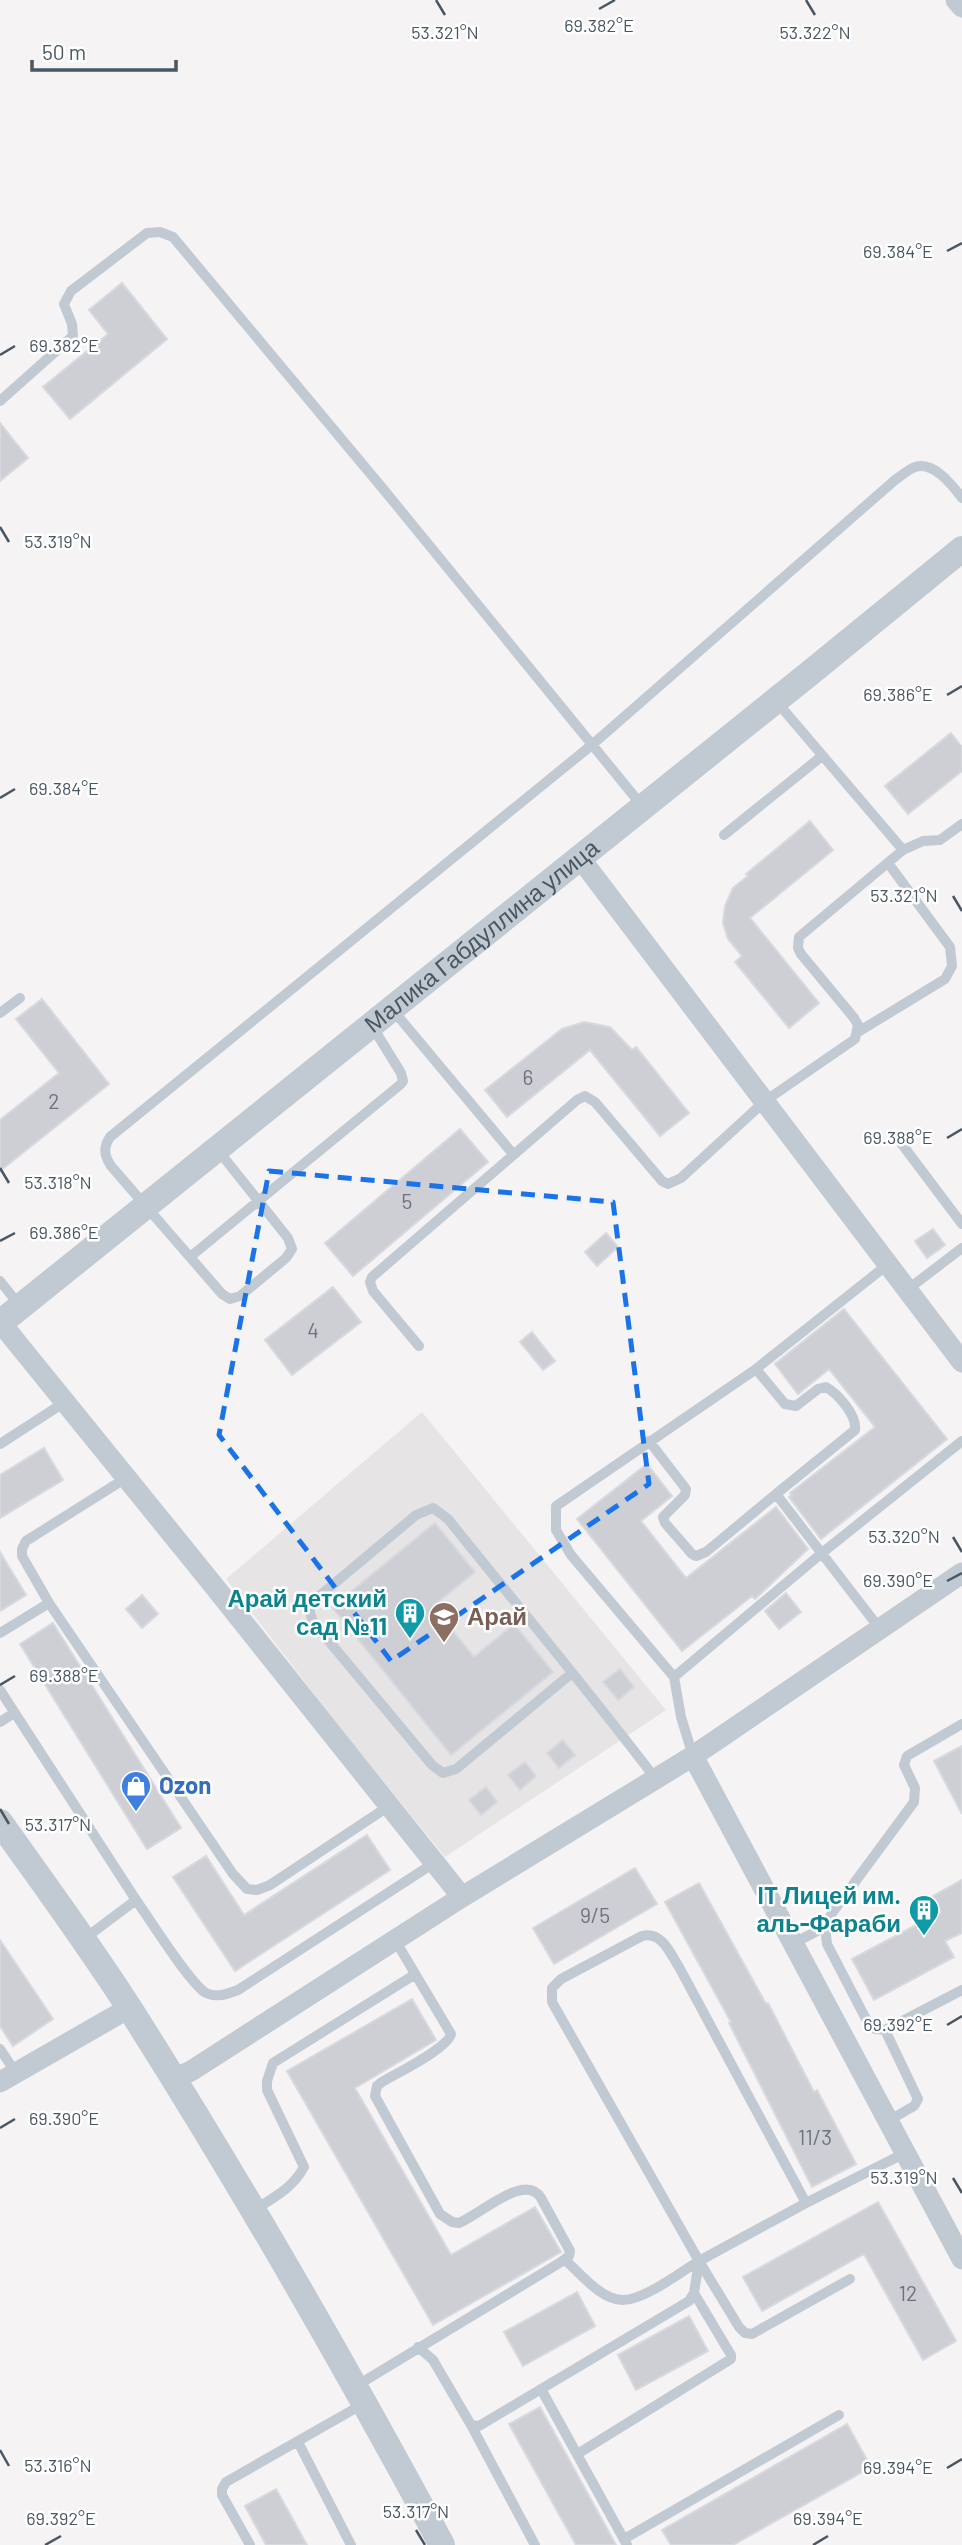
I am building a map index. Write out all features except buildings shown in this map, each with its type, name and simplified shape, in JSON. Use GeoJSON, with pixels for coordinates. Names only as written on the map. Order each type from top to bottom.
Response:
{"type":"FeatureCollection","features":[{"type":"Feature","properties":{"kind":"street"},"geometry":{"type":"LineString","coordinates":[[956,0],[962,7]]}},
{"type":"Feature","properties":{"kind":"street","name":"Малика Габдуллина улица"},"geometry":{"type":"LineString","coordinates":[[7,1318],[962,549]]}},
{"type":"Feature","properties":{"kind":"street"},"geometry":{"type":"LineString","coordinates":[[580,858],[962,1362]]}},
{"type":"Feature","properties":{"kind":"street"},"geometry":{"type":"LineString","coordinates":[[7,1318],[65,1402],[462,1897]]}},
{"type":"Feature","properties":{"kind":"street"},"geometry":{"type":"LineString","coordinates":[[173,2079],[191,2071],[462,1897],[693,1756],[962,1573]]}},
{"type":"Feature","properties":{"kind":"street"},"geometry":{"type":"LineString","coordinates":[[693,1756],[962,2259]]}},
{"type":"Feature","properties":{"kind":"street"},"geometry":{"type":"LineString","coordinates":[[0,1822],[129,2008],[254,2210],[361,2394],[442,2545]]}},
{"type":"Feature","properties":{"kind":"street"},"geometry":{"type":"LineString","coordinates":[[8,2077],[129,2008]]}},
{"type":"Feature","properties":{"kind":"lane"},"geometry":{"type":"LineString","coordinates":[[0,401],[73,336],[72,324],[64,304],[71,291],[147,233],[160,232],[173,237],[643,807]]}},
{"type":"Feature","properties":{"kind":"lane"},"geometry":{"type":"LineString","coordinates":[[217,1149],[290,1243],[289,1255],[240,1296],[230,1299],[222,1294],[106,1158],[105,1144],[110,1137],[593,744],[906,473],[916,466],[932,468],[953,486],[962,498]]}},
{"type":"Feature","properties":{"kind":"lane"},"geometry":{"type":"LineString","coordinates":[[776,701],[903,850]]}},
{"type":"Feature","properties":{"kind":"lane"},"geometry":{"type":"LineString","coordinates":[[724,835],[822,756]]}},
{"type":"Feature","properties":{"kind":"lane"},"geometry":{"type":"LineString","coordinates":[[858,1032],[854,1018],[801,954],[797,942],[803,933],[903,850],[923,842],[940,840],[962,824]]}},
{"type":"Feature","properties":{"kind":"lane"},"geometry":{"type":"LineString","coordinates":[[419,1346],[373,1291],[370,1282],[372,1277],[577,1101],[586,1096],[595,1102],[657,1176],[668,1184],[681,1178],[765,1101],[849,1044],[858,1032],[945,979],[952,966],[950,947],[888,863]]}},
{"type":"Feature","properties":{"kind":"lane"},"geometry":{"type":"LineString","coordinates":[[0,1013],[20,998]]}},
{"type":"Feature","properties":{"kind":"lane"},"geometry":{"type":"LineString","coordinates":[[191,1257],[403,1081],[382,1017]]}},
{"type":"Feature","properties":{"kind":"lane"},"geometry":{"type":"LineString","coordinates":[[382,1017],[513,1154]]}},
{"type":"Feature","properties":{"kind":"lane"},"geometry":{"type":"LineString","coordinates":[[895,1135],[962,1224]]}},
{"type":"Feature","properties":{"kind":"lane"},"geometry":{"type":"LineString","coordinates":[[907,1290],[962,1248]]}},
{"type":"Feature","properties":{"kind":"lane"},"geometry":{"type":"LineString","coordinates":[[693,1756],[681,1717],[674,1677],[571,1555],[556,1530],[556,1506],[756,1369],[887,1265]]}},
{"type":"Feature","properties":{"kind":"lane"},"geometry":{"type":"LineString","coordinates":[[0,1281],[7,1318]]}},
{"type":"Feature","properties":{"kind":"lane"},"geometry":{"type":"LineString","coordinates":[[649,1441],[686,1489],[685,1495],[663,1517],[665,1523],[692,1554],[696,1556],[706,1552],[851,1433],[856,1426],[853,1417],[829,1388],[822,1387],[801,1403],[790,1406],[781,1401],[756,1369]]}},
{"type":"Feature","properties":{"kind":"lane"},"geometry":{"type":"LineString","coordinates":[[0,1444],[65,1402]]}},
{"type":"Feature","properties":{"kind":"lane"},"geometry":{"type":"LineString","coordinates":[[674,1677],[962,1440]]}},
{"type":"Feature","properties":{"kind":"lane"},"geometry":{"type":"LineString","coordinates":[[126,1478],[26,1541],[22,1556],[49,1603],[233,1874],[247,1889],[257,1890],[270,1885],[389,1806]]}},
{"type":"Feature","properties":{"kind":"lane"},"geometry":{"type":"LineString","coordinates":[[776,1494],[880,1629]]}},
{"type":"Feature","properties":{"kind":"lane"},"geometry":{"type":"LineString","coordinates":[[572,1673],[456,1769],[443,1773],[432,1765],[313,1622],[309,1610],[317,1598],[416,1515],[433,1508],[448,1519],[572,1673],[655,1778]]}},
{"type":"Feature","properties":{"kind":"lane"},"geometry":{"type":"LineString","coordinates":[[0,1633],[49,1603]]}},
{"type":"Feature","properties":{"kind":"lane"},"geometry":{"type":"LineString","coordinates":[[0,1690],[136,1900],[204,1992],[219,1996],[238,1990],[434,1863]]}},
{"type":"Feature","properties":{"kind":"lane"},"geometry":{"type":"LineString","coordinates":[[0,1723],[14,1713]]}},
{"type":"Feature","properties":{"kind":"lane"},"geometry":{"type":"LineString","coordinates":[[962,1724],[907,1756],[904,1765],[916,1793],[914,1802],[831,1913],[825,1927],[827,1944],[867,2021],[875,2029],[885,2029],[962,1990]]}},
{"type":"Feature","properties":{"kind":"lane"},"geometry":{"type":"LineString","coordinates":[[83,1940],[136,1900]]}},
{"type":"Feature","properties":{"kind":"lane"},"geometry":{"type":"LineString","coordinates":[[794,1943],[825,1927]]}},
{"type":"Feature","properties":{"kind":"lane"},"geometry":{"type":"LineString","coordinates":[[806,2203],[679,1968],[661,1940],[655,1936],[642,1936],[573,1973],[552,1988],[552,2001],[699,2261],[745,2333],[752,2334],[850,2279]]}},
{"type":"Feature","properties":{"kind":"lane"},"geometry":{"type":"LineString","coordinates":[[250,2545],[222,2495],[226,2482],[298,2442],[418,2347],[565,2260],[570,2251],[537,2191],[531,2188],[518,2189],[459,2222],[445,2219],[440,2214],[378,2102],[375,2090],[382,2082],[449,2040],[451,2034],[395,1940]]}},
{"type":"Feature","properties":{"kind":"lane"},"geometry":{"type":"LineString","coordinates":[[254,2210],[284,2192],[299,2177],[304,2167],[267,2090],[273,2063],[414,1975]]}},
{"type":"Feature","properties":{"kind":"lane"},"geometry":{"type":"LineString","coordinates":[[885,2029],[918,2099],[914,2106],[888,2121]]}},
{"type":"Feature","properties":{"kind":"lane"},"geometry":{"type":"LineString","coordinates":[[0,2049],[8,2077]]}},
{"type":"Feature","properties":{"kind":"lane"},"geometry":{"type":"LineString","coordinates":[[565,2260],[598,2289],[622,2300],[636,2298],[806,2203],[905,2153]]}},
{"type":"Feature","properties":{"kind":"lane"},"geometry":{"type":"LineString","coordinates":[[471,2426],[479,2426],[689,2301],[694,2294],[699,2261]]}},
{"type":"Feature","properties":{"kind":"lane"},"geometry":{"type":"LineString","coordinates":[[579,2453],[731,2359],[694,2294]]}},
{"type":"Feature","properties":{"kind":"lane"},"geometry":{"type":"LineString","coordinates":[[418,2347],[433,2360],[535,2545]]}},
{"type":"Feature","properties":{"kind":"lane"},"geometry":{"type":"LineString","coordinates":[[541,2389],[579,2453],[626,2542],[839,2415]]}},
{"type":"Feature","properties":{"kind":"lane"},"geometry":{"type":"LineString","coordinates":[[298,2442],[351,2545]]}},
{"type":"Feature","properties":{"kind":"highlighted area"},"geometry":{"type":"Polygon","coordinates":[[[269,1171],[613,1202],[649,1484],[391,1661],[219,1435],[269,1171]]]}},
{"type":"Feature","properties":{"kind":"shaded area","name":"Арай"},"geometry":{"type":"Polygon","coordinates":[[[422,1412],[666,1710],[445,1857],[337,1724],[226,1579],[422,1412]]]}},
{"type":"Feature","properties":{"kind":"place","name":"Арай детский сад №11"},"geometry":{"type":"Point","coordinates":[410,1640]}},
{"type":"Feature","properties":{"kind":"place","name":"Арай"},"geometry":{"type":"Point","coordinates":[444,1644]}},
{"type":"Feature","properties":{"kind":"place","name":"Ozon"},"geometry":{"type":"Point","coordinates":[136,1813]}},
{"type":"Feature","properties":{"kind":"place","name":"IT Лицей им. аль-Фараби"},"geometry":{"type":"Point","coordinates":[924,1937]}}]}
